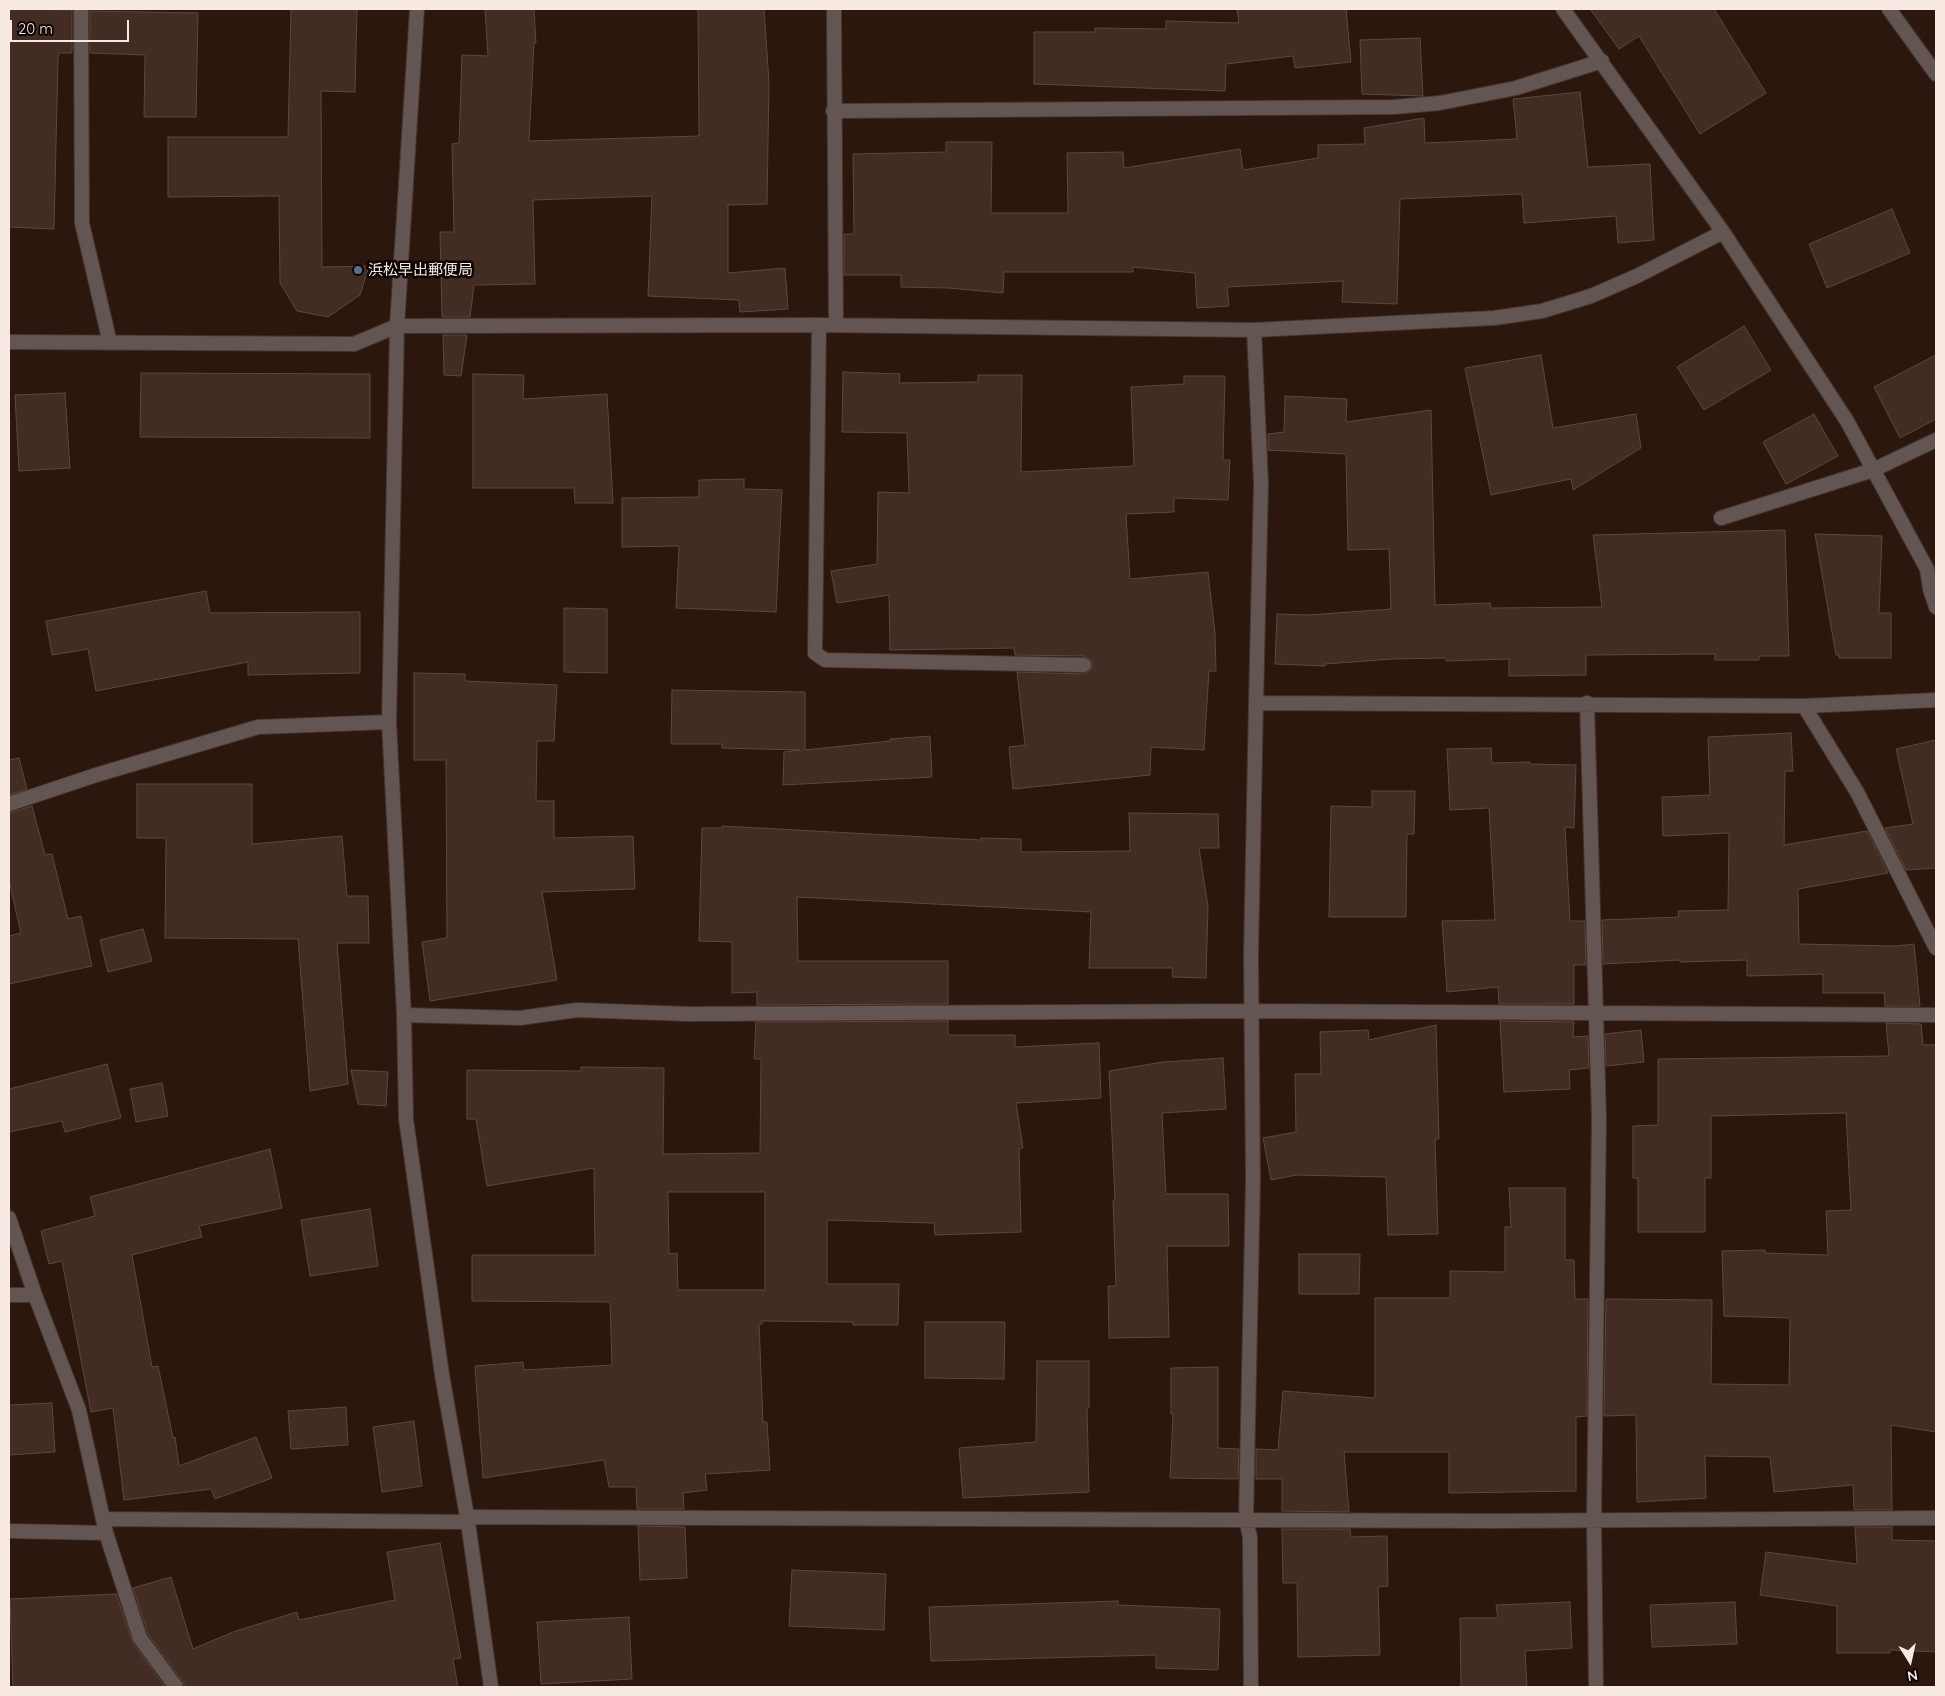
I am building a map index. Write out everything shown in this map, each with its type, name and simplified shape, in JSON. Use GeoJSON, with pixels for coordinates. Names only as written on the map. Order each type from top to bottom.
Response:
{"type":"FeatureCollection","features":[{"type":"Feature","properties":{"kind":"street"},"geometry":{"type":"LineString","coordinates":[[81,9],[82,223],[110,343]]}},
{"type":"Feature","properties":{"kind":"street"},"geometry":{"type":"LineString","coordinates":[[417,9],[397,326],[389,722],[404,1015],[406,1119],[442,1375],[467,1520],[491,1687]]}},
{"type":"Feature","properties":{"kind":"street"},"geometry":{"type":"LineString","coordinates":[[834,9],[833,111],[836,326]]}},
{"type":"Feature","properties":{"kind":"street"},"geometry":{"type":"LineString","coordinates":[[1563,9],[1723,232],[1847,421],[1927,569],[1936,607]]}},
{"type":"Feature","properties":{"kind":"street"},"geometry":{"type":"LineString","coordinates":[[1890,9],[1936,74]]}},
{"type":"Feature","properties":{"kind":"street"},"geometry":{"type":"LineString","coordinates":[[833,111],[1394,107],[1440,103],[1516,88],[1602,61]]}},
{"type":"Feature","properties":{"kind":"street"},"geometry":{"type":"LineString","coordinates":[[9,342],[354,344],[397,326],[820,325],[1254,330],[1494,318],[1542,311],[1599,292],[1723,232]]}},
{"type":"Feature","properties":{"kind":"street"},"geometry":{"type":"LineString","coordinates":[[820,325],[815,653],[825,660],[1084,664]]}},
{"type":"Feature","properties":{"kind":"street"},"geometry":{"type":"LineString","coordinates":[[1250,1687],[1250,1537],[1246,1520],[1253,1180],[1252,1011],[1261,483],[1254,330]]}},
{"type":"Feature","properties":{"kind":"street"},"geometry":{"type":"LineString","coordinates":[[1721,518],[1873,470],[1936,440]]}},
{"type":"Feature","properties":{"kind":"street"},"geometry":{"type":"LineString","coordinates":[[1256,703],[1587,703],[1804,706],[1936,700]]}},
{"type":"Feature","properties":{"kind":"street"},"geometry":{"type":"LineString","coordinates":[[1587,703],[1599,1118],[1594,1519],[1596,1687]]}},
{"type":"Feature","properties":{"kind":"street"},"geometry":{"type":"LineString","coordinates":[[1804,706],[1857,792],[1936,948]]}},
{"type":"Feature","properties":{"kind":"street"},"geometry":{"type":"LineString","coordinates":[[9,804],[96,775],[258,727],[389,722]]}},
{"type":"Feature","properties":{"kind":"street"},"geometry":{"type":"LineString","coordinates":[[404,1015],[520,1018],[577,1010],[689,1014],[1252,1011],[1936,1015]]}},
{"type":"Feature","properties":{"kind":"street"},"geometry":{"type":"LineString","coordinates":[[9,1218],[35,1295],[79,1410],[106,1533],[140,1638],[176,1687]]}},
{"type":"Feature","properties":{"kind":"street"},"geometry":{"type":"LineString","coordinates":[[9,1295],[35,1295]]}},
{"type":"Feature","properties":{"kind":"street"},"geometry":{"type":"LineString","coordinates":[[103,1519],[1246,1520],[1936,1518]]}},
{"type":"Feature","properties":{"kind":"street"},"geometry":{"type":"LineString","coordinates":[[9,1531],[106,1533]]}},
{"type":"Feature","properties":{"kind":"building"},"geometry":{"type":"Polygon","coordinates":[[[9,9],[72,10],[72,53],[59,53],[58,59],[54,229],[9,227],[9,9]]]}},
{"type":"Feature","properties":{"kind":"building"},"geometry":{"type":"Polygon","coordinates":[[[291,9],[357,9],[355,92],[321,91],[322,267],[369,266],[360,295],[328,317],[297,311],[280,283],[279,196],[168,197],[168,137],[288,137],[291,9]]]}},
{"type":"Feature","properties":{"kind":"building"},"geometry":{"type":"Polygon","coordinates":[[[485,9],[534,9],[536,43],[534,43],[529,141],[699,136],[698,9],[764,9],[769,82],[767,204],[728,205],[728,273],[785,268],[788,309],[740,312],[739,300],[648,296],[652,196],[533,200],[535,284],[474,285],[470,317],[442,317],[440,232],[454,232],[452,144],[459,143],[462,55],[488,56],[485,9]]]}},
{"type":"Feature","properties":{"kind":"building"},"geometry":{"type":"Polygon","coordinates":[[[1237,9],[1346,9],[1351,62],[1295,68],[1293,56],[1226,64],[1225,91],[1034,84],[1034,32],[1095,32],[1095,28],[1166,29],[1166,21],[1239,23],[1237,9]]]}},
{"type":"Feature","properties":{"kind":"building"},"geometry":{"type":"Polygon","coordinates":[[[1590,9],[1714,9],[1766,93],[1700,134],[1639,36],[1619,49],[1590,9]]]}},
{"type":"Feature","properties":{"kind":"building"},"geometry":{"type":"Polygon","coordinates":[[[90,11],[198,13],[196,117],[144,117],[145,55],[90,53],[90,11]]]}},
{"type":"Feature","properties":{"kind":"building"},"geometry":{"type":"Polygon","coordinates":[[[1420,38],[1423,96],[1362,94],[1360,40],[1420,38]]]}},
{"type":"Feature","properties":{"kind":"building"},"geometry":{"type":"Polygon","coordinates":[[[1580,92],[1588,167],[1650,164],[1654,240],[1618,243],[1616,216],[1524,223],[1522,194],[1400,199],[1397,304],[1342,302],[1343,281],[1227,287],[1229,306],[1197,308],[1195,273],[1133,267],[1133,272],[1004,272],[1003,293],[948,288],[901,287],[901,275],[844,275],[844,234],[854,234],[853,154],[946,152],[946,142],[992,142],[991,213],[1068,213],[1067,153],[1123,152],[1124,168],[1240,149],[1243,170],[1318,158],[1318,145],[1365,144],[1364,128],[1424,118],[1425,143],[1517,139],[1513,99],[1580,92]]]}},
{"type":"Feature","properties":{"kind":"building"},"geometry":{"type":"Polygon","coordinates":[[[1892,209],[1910,253],[1827,288],[1809,244],[1892,209]]]}},
{"type":"Feature","properties":{"kind":"building"},"geometry":{"type":"Polygon","coordinates":[[[1744,326],[1771,370],[1704,410],[1677,367],[1744,326]]]}},
{"type":"Feature","properties":{"kind":"building"},"geometry":{"type":"Polygon","coordinates":[[[443,335],[467,335],[461,376],[444,375],[443,335]]]}},
{"type":"Feature","properties":{"kind":"building"},"geometry":{"type":"Polygon","coordinates":[[[1541,355],[1553,428],[1636,414],[1641,448],[1573,490],[1571,479],[1491,495],[1465,368],[1541,355]]]}},
{"type":"Feature","properties":{"kind":"building"},"geometry":{"type":"Polygon","coordinates":[[[1936,355],[1936,419],[1900,438],[1874,387],[1936,355]]]}},
{"type":"Feature","properties":{"kind":"building"},"geometry":{"type":"Polygon","coordinates":[[[843,372],[900,374],[899,383],[978,382],[978,375],[1022,375],[1021,472],[1134,466],[1131,387],[1184,384],[1184,376],[1225,376],[1223,460],[1230,460],[1228,500],[1174,498],[1174,512],[1126,514],[1130,579],[1208,572],[1215,633],[1216,671],[1209,671],[1204,750],[1151,747],[1150,775],[1013,789],[1009,747],[1025,745],[1017,672],[1084,674],[1092,669],[1092,661],[1084,656],[1015,655],[1014,648],[890,650],[889,595],[837,603],[831,571],[877,564],[878,492],[909,493],[907,433],[842,432],[843,372]]]}},
{"type":"Feature","properties":{"kind":"building"},"geometry":{"type":"Polygon","coordinates":[[[141,373],[370,374],[370,438],[140,437],[141,373]]]}},
{"type":"Feature","properties":{"kind":"building"},"geometry":{"type":"Polygon","coordinates":[[[473,374],[524,375],[523,399],[607,394],[613,503],[575,503],[574,488],[473,488],[473,374]]]}},
{"type":"Feature","properties":{"kind":"building"},"geometry":{"type":"Polygon","coordinates":[[[65,393],[70,468],[19,471],[15,395],[65,393]]]}},
{"type":"Feature","properties":{"kind":"building"},"geometry":{"type":"Polygon","coordinates":[[[1285,396],[1347,399],[1346,422],[1431,410],[1435,605],[1490,603],[1491,608],[1602,607],[1593,535],[1785,530],[1789,656],[1759,656],[1759,660],[1715,660],[1715,654],[1586,655],[1586,675],[1509,676],[1509,659],[1446,661],[1446,658],[1392,659],[1325,664],[1325,666],[1275,664],[1277,614],[1308,615],[1391,609],[1389,549],[1348,550],[1346,454],[1268,450],[1268,434],[1284,432],[1285,396]]]}},
{"type":"Feature","properties":{"kind":"building"},"geometry":{"type":"Polygon","coordinates":[[[1814,414],[1838,456],[1786,484],[1763,442],[1814,414]]]}},
{"type":"Feature","properties":{"kind":"building"},"geometry":{"type":"Polygon","coordinates":[[[744,479],[744,489],[782,490],[776,612],[676,608],[679,546],[622,547],[622,498],[699,497],[699,480],[744,479]]]}},
{"type":"Feature","properties":{"kind":"building"},"geometry":{"type":"Polygon","coordinates":[[[1815,534],[1882,536],[1879,613],[1891,613],[1891,658],[1839,658],[1839,655],[1836,655],[1815,534]]]}},
{"type":"Feature","properties":{"kind":"building"},"geometry":{"type":"Polygon","coordinates":[[[206,591],[210,613],[360,612],[360,673],[248,675],[248,662],[96,691],[88,649],[52,655],[46,621],[206,591]]]}},
{"type":"Feature","properties":{"kind":"building"},"geometry":{"type":"Polygon","coordinates":[[[564,608],[607,609],[607,673],[564,672],[564,608]]]}},
{"type":"Feature","properties":{"kind":"building"},"geometry":{"type":"Polygon","coordinates":[[[414,673],[465,674],[465,681],[557,685],[554,741],[537,741],[536,801],[554,801],[554,838],[633,836],[635,889],[542,892],[557,980],[430,1001],[422,942],[447,938],[446,760],[414,760],[414,673]]]}},
{"type":"Feature","properties":{"kind":"building"},"geometry":{"type":"Polygon","coordinates":[[[672,690],[805,692],[805,750],[930,736],[932,777],[783,785],[784,752],[800,750],[722,748],[722,744],[671,744],[672,690]]]}},
{"type":"Feature","properties":{"kind":"building"},"geometry":{"type":"Polygon","coordinates":[[[1791,733],[1793,771],[1785,771],[1784,845],[1867,831],[1888,873],[1798,889],[1799,944],[1896,946],[1914,944],[1920,1006],[1885,1006],[1884,993],[1823,993],[1823,974],[1747,976],[1747,960],[1680,962],[1680,960],[1603,964],[1602,920],[1679,917],[1678,911],[1728,910],[1729,833],[1663,836],[1662,797],[1710,795],[1708,737],[1791,733]]]}},
{"type":"Feature","properties":{"kind":"building"},"geometry":{"type":"Polygon","coordinates":[[[1936,740],[1936,868],[1906,870],[1885,828],[1913,824],[1896,749],[1936,740]]]}},
{"type":"Feature","properties":{"kind":"building"},"geometry":{"type":"Polygon","coordinates":[[[1491,748],[1492,763],[1530,762],[1530,764],[1576,765],[1574,828],[1565,827],[1570,921],[1585,921],[1586,965],[1574,965],[1574,1004],[1499,1004],[1498,987],[1447,992],[1442,921],[1495,920],[1489,808],[1450,810],[1447,749],[1491,748]]]}},
{"type":"Feature","properties":{"kind":"building"},"geometry":{"type":"Polygon","coordinates":[[[19,758],[27,789],[9,795],[9,760],[19,758]]]}},
{"type":"Feature","properties":{"kind":"building"},"geometry":{"type":"Polygon","coordinates":[[[137,784],[252,784],[252,844],[342,836],[347,896],[368,896],[369,943],[337,943],[348,1084],[310,1091],[298,939],[165,938],[166,838],[137,838],[137,784]]]}},
{"type":"Feature","properties":{"kind":"building"},"geometry":{"type":"Polygon","coordinates":[[[1372,791],[1415,791],[1414,834],[1407,834],[1406,917],[1329,917],[1331,806],[1372,807],[1372,791]]]}},
{"type":"Feature","properties":{"kind":"building"},"geometry":{"type":"Polygon","coordinates":[[[32,806],[45,855],[52,854],[68,919],[81,916],[92,966],[9,984],[9,936],[21,933],[9,881],[9,813],[32,806]]]}},
{"type":"Feature","properties":{"kind":"building"},"geometry":{"type":"Polygon","coordinates":[[[1129,813],[1218,814],[1219,848],[1199,848],[1208,907],[1206,978],[1172,977],[1173,968],[1089,968],[1091,912],[797,897],[798,961],[948,961],[948,1004],[757,1005],[757,992],[732,993],[732,942],[699,941],[702,828],[722,828],[722,826],[981,840],[981,838],[1021,839],[1021,852],[1130,851],[1129,813]]]}},
{"type":"Feature","properties":{"kind":"building"},"geometry":{"type":"Polygon","coordinates":[[[143,929],[152,961],[108,972],[100,940],[143,929]]]}},
{"type":"Feature","properties":{"kind":"building"},"geometry":{"type":"Polygon","coordinates":[[[948,1021],[948,1035],[1015,1035],[1015,1047],[1099,1043],[1101,1098],[1016,1103],[1023,1148],[1019,1149],[1021,1232],[935,1235],[934,1223],[827,1220],[827,1284],[899,1284],[898,1325],[853,1325],[853,1322],[762,1321],[762,1324],[759,1324],[763,1422],[767,1422],[770,1470],[705,1474],[707,1490],[683,1493],[684,1509],[637,1509],[636,1487],[609,1487],[604,1460],[483,1478],[475,1366],[523,1362],[524,1370],[612,1365],[610,1302],[472,1301],[472,1255],[595,1255],[594,1168],[487,1186],[476,1119],[467,1119],[467,1070],[581,1071],[581,1067],[664,1068],[663,1154],[760,1153],[761,1059],[754,1059],[756,1022],[948,1021]],[[668,1192],[669,1254],[677,1253],[678,1290],[765,1290],[765,1192],[668,1192]]]}},
{"type":"Feature","properties":{"kind":"building"},"geometry":{"type":"Polygon","coordinates":[[[1500,1021],[1574,1022],[1573,1037],[1588,1036],[1589,1068],[1569,1070],[1570,1089],[1504,1092],[1500,1021]]]}},
{"type":"Feature","properties":{"kind":"building"},"geometry":{"type":"Polygon","coordinates":[[[1886,1023],[1921,1024],[1923,1045],[1936,1045],[1936,1432],[1891,1425],[1892,1510],[1854,1510],[1853,1485],[1774,1492],[1770,1457],[1705,1456],[1706,1498],[1637,1502],[1636,1415],[1604,1416],[1606,1299],[1712,1300],[1711,1384],[1789,1385],[1790,1318],[1724,1316],[1722,1251],[1765,1250],[1765,1253],[1828,1255],[1826,1211],[1851,1210],[1846,1113],[1711,1116],[1711,1178],[1705,1178],[1705,1232],[1638,1232],[1638,1178],[1633,1178],[1633,1126],[1658,1125],[1658,1059],[1889,1056],[1886,1023]]]}},
{"type":"Feature","properties":{"kind":"building"},"geometry":{"type":"Polygon","coordinates":[[[1436,1025],[1439,1139],[1435,1139],[1438,1234],[1388,1235],[1386,1177],[1296,1175],[1271,1180],[1263,1138],[1296,1132],[1295,1074],[1321,1074],[1320,1032],[1368,1030],[1369,1040],[1436,1025]]]}},
{"type":"Feature","properties":{"kind":"building"},"geometry":{"type":"Polygon","coordinates":[[[1641,1030],[1644,1062],[1606,1066],[1605,1034],[1641,1030]]]}},
{"type":"Feature","properties":{"kind":"building"},"geometry":{"type":"Polygon","coordinates":[[[1223,1058],[1226,1109],[1162,1113],[1166,1194],[1228,1194],[1229,1246],[1167,1246],[1169,1337],[1109,1338],[1108,1286],[1116,1286],[1113,1200],[1115,1200],[1109,1071],[1163,1062],[1223,1058]]]}},
{"type":"Feature","properties":{"kind":"building"},"geometry":{"type":"Polygon","coordinates":[[[107,1064],[121,1118],[65,1132],[62,1121],[9,1132],[9,1089],[107,1064]]]}},
{"type":"Feature","properties":{"kind":"building"},"geometry":{"type":"Polygon","coordinates":[[[351,1070],[388,1072],[386,1106],[358,1104],[351,1070]]]}},
{"type":"Feature","properties":{"kind":"building"},"geometry":{"type":"Polygon","coordinates":[[[162,1083],[168,1116],[136,1122],[130,1089],[162,1083]]]}},
{"type":"Feature","properties":{"kind":"building"},"geometry":{"type":"Polygon","coordinates":[[[270,1149],[282,1208],[199,1226],[202,1237],[132,1255],[152,1367],[158,1366],[173,1438],[175,1437],[179,1466],[256,1437],[272,1478],[215,1499],[211,1489],[124,1500],[113,1408],[91,1412],[62,1261],[49,1264],[41,1231],[95,1216],[90,1197],[270,1149]]]}},
{"type":"Feature","properties":{"kind":"building"},"geometry":{"type":"Polygon","coordinates":[[[1509,1188],[1565,1188],[1565,1260],[1574,1260],[1575,1299],[1588,1299],[1587,1416],[1576,1417],[1576,1491],[1449,1493],[1449,1452],[1344,1452],[1349,1512],[1282,1511],[1282,1479],[1256,1479],[1256,1449],[1278,1450],[1283,1391],[1375,1398],[1375,1298],[1450,1298],[1450,1271],[1505,1272],[1505,1227],[1511,1227],[1509,1188]]]}},
{"type":"Feature","properties":{"kind":"building"},"geometry":{"type":"Polygon","coordinates":[[[370,1209],[378,1266],[310,1276],[301,1220],[370,1209]]]}},
{"type":"Feature","properties":{"kind":"building"},"geometry":{"type":"Polygon","coordinates":[[[1299,1254],[1360,1254],[1359,1294],[1299,1294],[1299,1254]]]}},
{"type":"Feature","properties":{"kind":"building"},"geometry":{"type":"Polygon","coordinates":[[[925,1322],[1005,1322],[1004,1379],[925,1378],[925,1322]]]}},
{"type":"Feature","properties":{"kind":"building"},"geometry":{"type":"Polygon","coordinates":[[[1037,1361],[1089,1361],[1089,1408],[1087,1408],[1089,1492],[963,1498],[959,1448],[1036,1442],[1037,1361]]]}},
{"type":"Feature","properties":{"kind":"building"},"geometry":{"type":"Polygon","coordinates":[[[1218,1367],[1218,1448],[1239,1449],[1238,1479],[1170,1478],[1173,1414],[1171,1414],[1171,1368],[1218,1367]]]}},
{"type":"Feature","properties":{"kind":"building"},"geometry":{"type":"Polygon","coordinates":[[[52,1403],[55,1452],[9,1455],[9,1405],[52,1403]]]}},
{"type":"Feature","properties":{"kind":"building"},"geometry":{"type":"Polygon","coordinates":[[[346,1407],[348,1445],[291,1449],[288,1411],[346,1407]]]}},
{"type":"Feature","properties":{"kind":"building"},"geometry":{"type":"Polygon","coordinates":[[[414,1421],[422,1486],[382,1492],[373,1427],[414,1421]]]}},
{"type":"Feature","properties":{"kind":"building"},"geometry":{"type":"Polygon","coordinates":[[[638,1526],[685,1527],[687,1578],[640,1580],[638,1526]]]}},
{"type":"Feature","properties":{"kind":"building"},"geometry":{"type":"Polygon","coordinates":[[[1855,1527],[1892,1527],[1892,1540],[1936,1541],[1936,1652],[1890,1650],[1890,1653],[1837,1653],[1837,1606],[1760,1595],[1766,1552],[1857,1564],[1855,1527]]]}},
{"type":"Feature","properties":{"kind":"building"},"geometry":{"type":"Polygon","coordinates":[[[1282,1529],[1350,1529],[1351,1537],[1387,1536],[1388,1586],[1378,1587],[1380,1655],[1298,1657],[1297,1583],[1283,1583],[1282,1529]]]}},
{"type":"Feature","properties":{"kind":"building"},"geometry":{"type":"Polygon","coordinates":[[[440,1543],[461,1658],[453,1659],[458,1687],[185,1687],[148,1634],[133,1588],[171,1577],[193,1649],[233,1632],[297,1612],[299,1620],[395,1600],[387,1552],[440,1543]]]}},
{"type":"Feature","properties":{"kind":"building"},"geometry":{"type":"Polygon","coordinates":[[[792,1570],[886,1574],[884,1630],[789,1626],[792,1570]]]}},
{"type":"Feature","properties":{"kind":"building"},"geometry":{"type":"Polygon","coordinates":[[[116,1594],[133,1643],[165,1687],[13,1687],[10,1599],[116,1594]]]}},
{"type":"Feature","properties":{"kind":"building"},"geometry":{"type":"Polygon","coordinates":[[[1118,1601],[1118,1605],[1220,1609],[1218,1670],[1156,1668],[1156,1655],[931,1661],[929,1607],[1118,1601]]]}},
{"type":"Feature","properties":{"kind":"building"},"geometry":{"type":"Polygon","coordinates":[[[1570,1602],[1572,1648],[1525,1651],[1527,1687],[1461,1687],[1460,1618],[1498,1618],[1496,1605],[1570,1602]]]}},
{"type":"Feature","properties":{"kind":"building"},"geometry":{"type":"Polygon","coordinates":[[[1735,1602],[1737,1644],[1652,1647],[1650,1605],[1735,1602]]]}},
{"type":"Feature","properties":{"kind":"building"},"geometry":{"type":"Polygon","coordinates":[[[629,1617],[632,1679],[541,1684],[537,1622],[629,1617]]]}},
{"type":"Feature","properties":{"kind":"place","name":"浜松早出郵便局"},"geometry":{"type":"Point","coordinates":[358,270]}}]}
